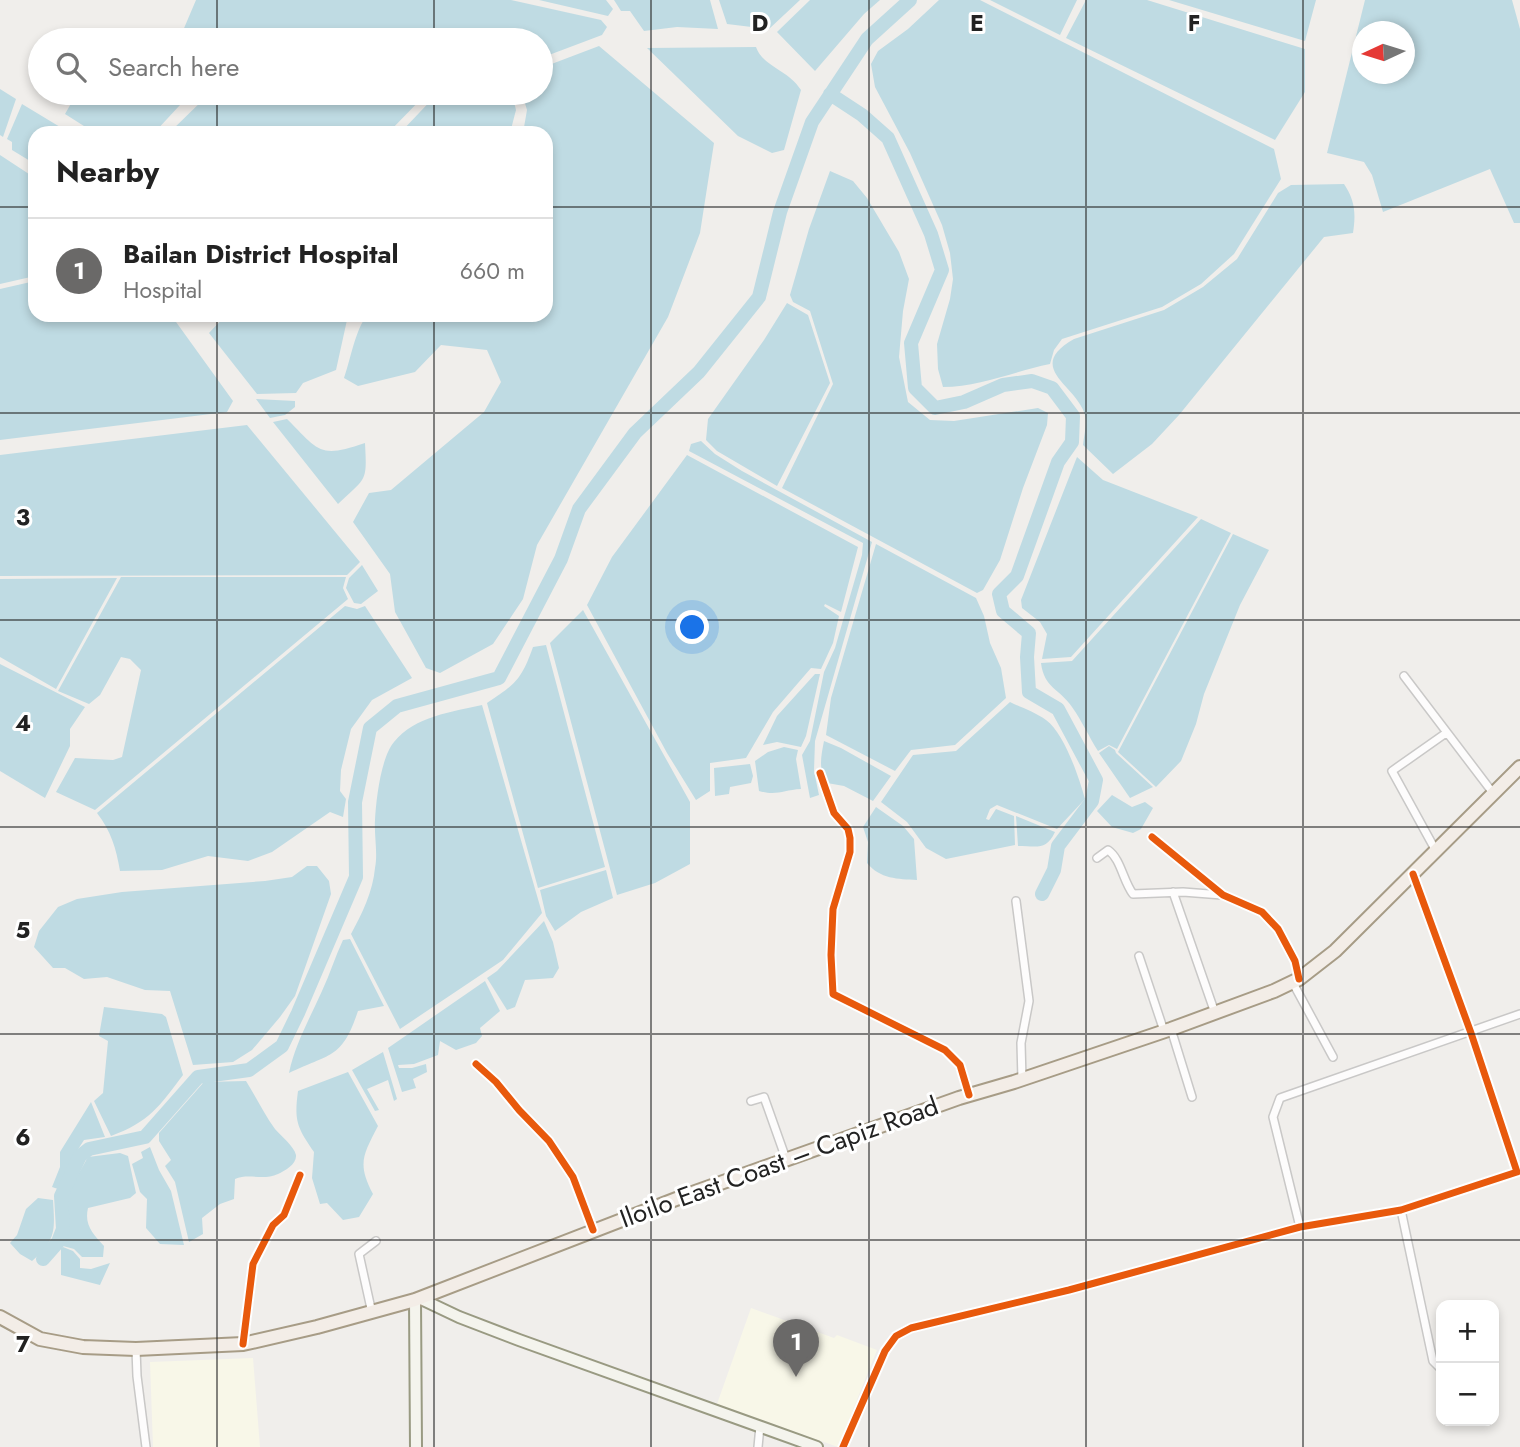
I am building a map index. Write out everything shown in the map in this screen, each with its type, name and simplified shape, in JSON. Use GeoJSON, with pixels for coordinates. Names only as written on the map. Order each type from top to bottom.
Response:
{"type":"FeatureCollection","features":[{"type":"Feature","properties":{"kind":"main road","name":"Iloilo East Coast – Capiz Road"},"geometry":{"type":"LineString","coordinates":[[0,1317],[40,1339],[83,1347],[136,1349],[243,1344],[372,1312],[417,1299],[786,1159],[1215,1013],[1296,981],[1335,951],[1520,767]]}},
{"type":"Feature","properties":{"kind":"main road"},"geometry":{"type":"LineString","coordinates":[[416,1447],[417,1299],[519,1340],[817,1447]]}},
{"type":"Feature","properties":{"kind":"street"},"geometry":{"type":"LineString","coordinates":[[1404,676],[1493,793]]}},
{"type":"Feature","properties":{"kind":"street"},"geometry":{"type":"LineString","coordinates":[[1436,851],[1392,771],[1446,733]]}},
{"type":"Feature","properties":{"kind":"street"},"geometry":{"type":"LineString","coordinates":[[820,773],[834,813],[848,829],[850,838],[850,852],[833,909],[833,994],[945,1050],[960,1065],[969,1095]]}},
{"type":"Feature","properties":{"kind":"street"},"geometry":{"type":"LineString","coordinates":[[1152,836],[1223,895],[1262,912],[1278,929],[1295,961],[1296,981],[1333,1057]]}},
{"type":"Feature","properties":{"kind":"street"},"geometry":{"type":"LineString","coordinates":[[1097,858],[1108,850],[1113,854],[1126,885],[1133,894],[1173,892],[1223,895]]}},
{"type":"Feature","properties":{"kind":"street"},"geometry":{"type":"LineString","coordinates":[[843,1447],[885,1351],[896,1336],[911,1328],[1069,1290],[1300,1227],[1401,1210],[1518,1175],[1471,1033],[1413,874]]}},
{"type":"Feature","properties":{"kind":"street"},"geometry":{"type":"LineString","coordinates":[[1173,892],[1215,1013]]}},
{"type":"Feature","properties":{"kind":"street"},"geometry":{"type":"LineString","coordinates":[[1016,901],[1028,1001],[1021,1043],[1022,1080]]}},
{"type":"Feature","properties":{"kind":"street"},"geometry":{"type":"LineString","coordinates":[[1139,956],[1192,1097]]}},
{"type":"Feature","properties":{"kind":"street"},"geometry":{"type":"LineString","coordinates":[[1300,1227],[1273,1117],[1280,1098],[1520,1014]]}},
{"type":"Feature","properties":{"kind":"street"},"geometry":{"type":"LineString","coordinates":[[477,1064],[549,1141],[573,1177],[593,1230]]}},
{"type":"Feature","properties":{"kind":"street"},"geometry":{"type":"LineString","coordinates":[[751,1101],[764,1097],[786,1159]]}},
{"type":"Feature","properties":{"kind":"street"},"geometry":{"type":"LineString","coordinates":[[243,1344],[253,1264],[273,1226],[284,1215],[300,1175]]}},
{"type":"Feature","properties":{"kind":"street"},"geometry":{"type":"LineString","coordinates":[[1401,1210],[1433,1362],[1436,1365]]}},
{"type":"Feature","properties":{"kind":"street"},"geometry":{"type":"LineString","coordinates":[[372,1312],[359,1254],[376,1241]]}},
{"type":"Feature","properties":{"kind":"street"},"geometry":{"type":"LineString","coordinates":[[136,1349],[146,1447]]}},
{"type":"Feature","properties":{"kind":"street"},"geometry":{"type":"LineString","coordinates":[[758,1447],[760,1426]]}},
{"type":"Feature","properties":{"kind":"shaded area"},"geometry":{"type":"Polygon","coordinates":[[[751,1308],[834,1338],[837,1335],[877,1350],[838,1447],[717,1404],[751,1308]]]}},
{"type":"Feature","properties":{"kind":"shaded area"},"geometry":{"type":"Polygon","coordinates":[[[253,1358],[260,1447],[153,1447],[150,1362],[253,1358]]]}},
{"type":"Feature","properties":{"kind":"water"},"geometry":{"type":"Polygon","coordinates":[[[196,0],[511,0],[601,20],[607,27],[602,35],[553,53],[553,28],[184,28],[196,0]]]}},
{"type":"Feature","properties":{"kind":"water"},"geometry":{"type":"Polygon","coordinates":[[[539,0],[606,0],[613,9],[608,16],[539,0]]]}},
{"type":"Feature","properties":{"kind":"water"},"geometry":{"type":"Polygon","coordinates":[[[614,0],[710,0],[718,29],[677,27],[644,31],[630,11],[621,11],[614,0]]]}},
{"type":"Feature","properties":{"kind":"water"},"geometry":{"type":"Polygon","coordinates":[[[719,0],[800,0],[769,29],[727,24],[719,0]]]}},
{"type":"Feature","properties":{"kind":"water"},"geometry":{"type":"Polygon","coordinates":[[[810,0],[880,0],[864,14],[815,71],[777,32],[810,0]]]}},
{"type":"Feature","properties":{"kind":"water"},"geometry":{"type":"Polygon","coordinates":[[[939,0],[980,0],[1274,149],[1281,179],[1234,254],[1201,284],[1162,307],[1062,339],[1054,350],[1050,364],[983,382],[943,387],[938,369],[937,344],[953,279],[950,253],[942,225],[910,153],[875,87],[871,64],[878,51],[908,29],[939,0]]]}},
{"type":"Feature","properties":{"kind":"water"},"geometry":{"type":"Polygon","coordinates":[[[990,0],[1077,0],[1060,35],[990,0]]]}},
{"type":"Feature","properties":{"kind":"water"},"geometry":{"type":"Polygon","coordinates":[[[1086,0],[1147,0],[1305,49],[1305,92],[1275,140],[1066,38],[1086,0]]]}},
{"type":"Feature","properties":{"kind":"water"},"geometry":{"type":"Polygon","coordinates":[[[1169,0],[1316,0],[1305,41],[1169,0]]]}},
{"type":"Feature","properties":{"kind":"water"},"geometry":{"type":"Polygon","coordinates":[[[1365,0],[1512,0],[1520,29],[1520,223],[1514,223],[1490,169],[1383,212],[1372,175],[1364,162],[1327,153],[1352,52],[1352,84],[1415,84],[1415,21],[1360,21],[1365,0]]]}},
{"type":"Feature","properties":{"kind":"water"},"geometry":{"type":"Polygon","coordinates":[[[599,46],[714,143],[700,233],[668,317],[537,545],[523,599],[493,644],[440,673],[426,668],[395,612],[390,574],[353,522],[369,493],[391,490],[484,412],[501,382],[487,350],[441,345],[415,372],[358,386],[344,378],[363,322],[553,322],[553,126],[524,126],[526,105],[553,105],[553,63],[599,46]]]}},
{"type":"Feature","properties":{"kind":"water"},"geometry":{"type":"Polygon","coordinates":[[[756,47],[764,59],[789,77],[801,90],[784,150],[772,153],[738,136],[647,48],[756,47]]]}},
{"type":"Feature","properties":{"kind":"water"},"geometry":{"type":"Polygon","coordinates":[[[0,89],[16,99],[3,137],[0,135],[0,89]]]}},
{"type":"Feature","properties":{"kind":"water"},"geometry":{"type":"Polygon","coordinates":[[[22,104],[58,126],[28,126],[28,160],[12,150],[12,142],[7,139],[22,104]]]}},
{"type":"Feature","properties":{"kind":"water"},"geometry":{"type":"Polygon","coordinates":[[[70,105],[180,105],[160,126],[84,126],[65,114],[70,105]]]}},
{"type":"Feature","properties":{"kind":"water"},"geometry":{"type":"Polygon","coordinates":[[[198,105],[415,105],[395,126],[176,126],[198,105]]]}},
{"type":"Feature","properties":{"kind":"water"},"geometry":{"type":"Polygon","coordinates":[[[427,105],[515,105],[516,110],[512,126],[407,126],[427,105]]]}},
{"type":"Feature","properties":{"kind":"water"},"geometry":{"type":"Polygon","coordinates":[[[0,155],[28,173],[28,278],[0,284],[0,155]]]}},
{"type":"Feature","properties":{"kind":"water"},"geometry":{"type":"Polygon","coordinates":[[[830,171],[853,181],[867,198],[899,252],[909,279],[899,357],[908,402],[930,420],[954,421],[1038,408],[1048,413],[1047,425],[1000,560],[983,590],[977,593],[782,488],[833,384],[810,311],[793,302],[790,295],[809,229],[830,171]]]}},
{"type":"Feature","properties":{"kind":"water"},"geometry":{"type":"Polygon","coordinates":[[[1344,184],[1354,207],[1353,233],[1324,237],[1179,415],[1152,444],[1113,474],[1083,445],[1086,424],[1084,412],[1053,367],[1053,358],[1060,349],[1074,339],[1164,310],[1203,287],[1237,259],[1278,193],[1291,185],[1344,184]]]}},
{"type":"Feature","properties":{"kind":"water"},"geometry":{"type":"Polygon","coordinates":[[[28,283],[28,322],[176,322],[233,401],[227,412],[0,440],[0,289],[28,283]]]}},
{"type":"Feature","properties":{"kind":"water"},"geometry":{"type":"Polygon","coordinates":[[[787,303],[808,315],[830,383],[777,486],[717,451],[706,440],[708,419],[787,303]]]}},
{"type":"Feature","properties":{"kind":"water"},"geometry":{"type":"Polygon","coordinates":[[[219,322],[347,322],[336,370],[303,383],[296,393],[257,394],[209,333],[219,322]]]}},
{"type":"Feature","properties":{"kind":"water"},"geometry":{"type":"Polygon","coordinates":[[[256,399],[295,401],[295,407],[285,415],[270,418],[256,399]]]}},
{"type":"Feature","properties":{"kind":"water"},"geometry":{"type":"Polygon","coordinates":[[[287,419],[321,449],[338,450],[365,443],[366,465],[363,478],[338,504],[273,422],[287,419]]]}},
{"type":"Feature","properties":{"kind":"water"},"geometry":{"type":"Polygon","coordinates":[[[247,425],[360,562],[347,575],[0,576],[0,455],[247,425]]]}},
{"type":"Feature","properties":{"kind":"water"},"geometry":{"type":"Polygon","coordinates":[[[701,441],[715,454],[742,471],[872,542],[815,741],[814,771],[819,795],[810,798],[802,755],[810,741],[824,672],[835,648],[862,555],[863,543],[689,451],[691,444],[701,441]]]}},
{"type":"Feature","properties":{"kind":"water"},"geometry":{"type":"Polygon","coordinates":[[[687,455],[858,547],[841,612],[825,604],[824,606],[839,616],[833,643],[821,669],[811,668],[773,712],[746,758],[710,763],[710,791],[696,800],[667,753],[587,605],[612,557],[687,455]]]}},
{"type":"Feature","properties":{"kind":"water"},"geometry":{"type":"Polygon","coordinates":[[[1077,457],[1103,480],[1198,517],[1071,657],[1042,659],[1047,634],[1040,622],[1022,608],[1021,600],[1077,457]]]}},
{"type":"Feature","properties":{"kind":"water"},"geometry":{"type":"Polygon","coordinates":[[[1201,519],[1231,533],[1117,749],[1109,745],[1098,751],[1072,707],[1045,678],[1041,663],[1072,661],[1201,519]]]}},
{"type":"Feature","properties":{"kind":"water"},"geometry":{"type":"Polygon","coordinates":[[[1233,534],[1269,550],[1240,605],[1204,694],[1196,724],[1181,761],[1156,787],[1118,752],[1233,534]]]}},
{"type":"Feature","properties":{"kind":"water"},"geometry":{"type":"Polygon","coordinates":[[[876,544],[976,598],[1001,668],[1006,698],[955,745],[911,750],[895,771],[826,735],[831,698],[876,544]]]}},
{"type":"Feature","properties":{"kind":"water"},"geometry":{"type":"Polygon","coordinates":[[[362,565],[378,591],[361,604],[354,603],[346,588],[349,578],[362,565]]]}},
{"type":"Feature","properties":{"kind":"water"},"geometry":{"type":"Polygon","coordinates":[[[121,577],[346,577],[343,588],[348,599],[95,810],[56,792],[75,758],[113,760],[122,757],[141,670],[130,659],[121,657],[100,695],[89,704],[58,691],[121,577]]]}},
{"type":"Feature","properties":{"kind":"water"},"geometry":{"type":"Polygon","coordinates":[[[117,578],[56,689],[0,657],[0,579],[117,578]]]}},
{"type":"Feature","properties":{"kind":"water"},"geometry":{"type":"Polygon","coordinates":[[[345,606],[357,609],[365,606],[412,678],[372,700],[351,729],[341,770],[340,791],[346,799],[343,817],[330,812],[272,852],[248,861],[208,856],[162,870],[120,871],[112,840],[97,813],[345,606]]]}},
{"type":"Feature","properties":{"kind":"water"},"geometry":{"type":"Polygon","coordinates":[[[583,610],[690,802],[690,864],[655,883],[617,895],[550,643],[583,610]]]}},
{"type":"Feature","properties":{"kind":"water"},"geometry":{"type":"Polygon","coordinates":[[[546,645],[605,867],[538,888],[487,703],[516,681],[533,647],[546,645]]]}},
{"type":"Feature","properties":{"kind":"water"},"geometry":{"type":"Polygon","coordinates":[[[0,664],[85,707],[70,729],[70,746],[45,798],[0,771],[0,664]]]}},
{"type":"Feature","properties":{"kind":"water"},"geometry":{"type":"Polygon","coordinates":[[[815,674],[820,674],[801,747],[777,742],[763,745],[777,716],[815,674]]]}},
{"type":"Feature","properties":{"kind":"water"},"geometry":{"type":"Polygon","coordinates":[[[1010,702],[1053,726],[1070,756],[1085,799],[1057,829],[997,805],[990,809],[986,819],[989,820],[996,809],[1014,816],[1015,845],[946,859],[926,848],[907,822],[881,802],[913,755],[956,751],[1010,702]]]}},
{"type":"Feature","properties":{"kind":"water"},"geometry":{"type":"Polygon","coordinates":[[[482,705],[542,913],[503,960],[400,1029],[351,934],[374,877],[376,812],[383,768],[389,749],[412,726],[435,716],[482,705]]]}},
{"type":"Feature","properties":{"kind":"water"},"geometry":{"type":"Polygon","coordinates":[[[824,741],[891,776],[873,801],[844,786],[827,783],[821,768],[824,741]]]}},
{"type":"Feature","properties":{"kind":"water"},"geometry":{"type":"Polygon","coordinates":[[[1109,746],[1153,787],[1130,798],[1099,753],[1109,746]]]}},
{"type":"Feature","properties":{"kind":"water"},"geometry":{"type":"Polygon","coordinates":[[[784,747],[798,750],[796,759],[801,789],[775,793],[759,791],[755,761],[768,752],[784,747]]]}},
{"type":"Feature","properties":{"kind":"water"},"geometry":{"type":"Polygon","coordinates":[[[750,764],[753,776],[751,783],[730,787],[729,794],[715,796],[714,768],[750,764]]]}},
{"type":"Feature","properties":{"kind":"water"},"geometry":{"type":"Polygon","coordinates":[[[1112,795],[1132,807],[1145,802],[1153,808],[1141,829],[1133,833],[1112,827],[1097,811],[1112,795]]]}},
{"type":"Feature","properties":{"kind":"water"},"geometry":{"type":"Polygon","coordinates":[[[876,807],[903,826],[914,839],[917,880],[884,875],[867,863],[868,842],[863,827],[876,807]]]}},
{"type":"Feature","properties":{"kind":"water"},"geometry":{"type":"Polygon","coordinates":[[[1016,816],[1055,832],[1052,838],[1044,845],[1036,847],[1018,846],[1016,816]]]}},
{"type":"Feature","properties":{"kind":"water"},"geometry":{"type":"Polygon","coordinates":[[[307,866],[317,866],[329,881],[331,894],[295,996],[252,1050],[233,1062],[193,1065],[170,991],[145,990],[107,977],[84,979],[65,968],[53,968],[34,947],[39,931],[58,907],[77,899],[122,892],[265,881],[292,877],[307,866]]]}},
{"type":"Feature","properties":{"kind":"water"},"geometry":{"type":"Polygon","coordinates":[[[606,870],[613,898],[581,912],[555,931],[546,916],[540,890],[606,870]]]}},
{"type":"Feature","properties":{"kind":"water"},"geometry":{"type":"Polygon","coordinates":[[[544,921],[553,942],[559,968],[553,978],[525,980],[515,1007],[507,1010],[487,978],[497,971],[544,921]]]}},
{"type":"Feature","properties":{"kind":"water"},"geometry":{"type":"Polygon","coordinates":[[[350,939],[384,1006],[358,1011],[340,1046],[325,1057],[289,1073],[299,1041],[343,940],[350,939]]]}},
{"type":"Feature","properties":{"kind":"water"},"geometry":{"type":"Polygon","coordinates":[[[485,981],[500,1011],[480,1028],[482,1036],[476,1043],[456,1050],[440,1041],[438,1055],[414,1064],[398,1065],[399,1068],[412,1068],[426,1064],[427,1072],[413,1079],[416,1088],[402,1092],[388,1048],[485,981]]]}},
{"type":"Feature","properties":{"kind":"water"},"geometry":{"type":"Polygon","coordinates":[[[104,1007],[162,1014],[166,1017],[183,1075],[144,1119],[111,1136],[94,1101],[103,1093],[108,1041],[99,1036],[104,1007]]]}},
{"type":"Feature","properties":{"kind":"water"},"geometry":{"type":"Polygon","coordinates":[[[383,1052],[397,1099],[394,1101],[388,1080],[367,1089],[379,1110],[375,1111],[352,1070],[383,1052]]]}},
{"type":"Feature","properties":{"kind":"water"},"geometry":{"type":"Polygon","coordinates":[[[348,1072],[378,1126],[364,1160],[365,1175],[373,1194],[359,1217],[343,1220],[327,1203],[320,1204],[312,1178],[314,1152],[300,1130],[296,1110],[298,1091],[348,1072]]]}},
{"type":"Feature","properties":{"kind":"water"},"geometry":{"type":"Polygon","coordinates":[[[246,1081],[275,1129],[293,1148],[296,1158],[293,1164],[281,1173],[235,1179],[234,1199],[220,1204],[202,1218],[203,1234],[189,1242],[175,1182],[165,1166],[171,1160],[159,1141],[159,1133],[204,1082],[246,1081]]]}},
{"type":"Feature","properties":{"kind":"water"},"geometry":{"type":"Polygon","coordinates":[[[91,1102],[105,1137],[84,1140],[58,1189],[52,1187],[60,1167],[60,1152],[91,1102]]]}},
{"type":"Feature","properties":{"kind":"water"},"geometry":{"type":"Polygon","coordinates":[[[150,1147],[171,1191],[184,1245],[160,1244],[146,1228],[147,1199],[140,1192],[132,1164],[143,1158],[141,1152],[150,1147]]]}},
{"type":"Feature","properties":{"kind":"water"},"geometry":{"type":"Polygon","coordinates":[[[120,1153],[128,1156],[136,1193],[130,1198],[88,1208],[88,1224],[104,1246],[103,1257],[82,1257],[74,1249],[63,1246],[68,1225],[66,1196],[88,1157],[120,1153]]]}},
{"type":"Feature","properties":{"kind":"water"},"geometry":{"type":"Polygon","coordinates":[[[38,1198],[53,1200],[54,1227],[50,1241],[32,1261],[20,1254],[10,1243],[17,1235],[26,1209],[38,1198]]]}},
{"type":"Feature","properties":{"kind":"water"},"geometry":{"type":"Polygon","coordinates":[[[63,1247],[73,1251],[80,1259],[80,1268],[91,1269],[110,1263],[100,1285],[61,1275],[63,1247]]]}},
{"type":"Feature","properties":{"kind":"waterway"},"geometry":{"type":"LineString","coordinates":[[43,1259],[58,1242],[63,1229],[61,1196],[80,1156],[89,1149],[145,1137],[198,1077],[249,1070],[282,1046],[356,877],[355,802],[370,728],[397,706],[499,678],[561,559],[579,509],[635,433],[699,372],[759,297],[780,212],[812,122],[867,39],[910,0]]}},
{"type":"Feature","properties":{"kind":"waterway"},"geometry":{"type":"LineString","coordinates":[[830,94],[862,115],[888,138],[931,234],[942,270],[911,343],[915,388],[935,408],[964,402],[1003,385],[1032,381],[1052,388],[1073,416],[1072,442],[1058,462],[1017,576],[999,594],[1003,611],[1029,633],[1029,692],[1058,709],[1096,780],[1092,801],[1058,846],[1054,870],[1042,894]]}},
{"type":"Feature","properties":{"kind":"cycle path"},"geometry":{"type":"LineString","coordinates":[[820,773],[834,813],[848,829],[850,838],[850,852],[833,909],[833,994],[945,1050],[960,1065],[969,1095]]}},
{"type":"Feature","properties":{"kind":"cycle path"},"geometry":{"type":"LineString","coordinates":[[1152,837],[1223,895],[1262,912],[1278,929],[1295,961],[1299,979]]}},
{"type":"Feature","properties":{"kind":"cycle path"},"geometry":{"type":"LineString","coordinates":[[843,1447],[885,1351],[896,1336],[911,1328],[1069,1290],[1300,1227],[1401,1210],[1517,1172],[1471,1033],[1413,874]]}},
{"type":"Feature","properties":{"kind":"cycle path"},"geometry":{"type":"LineString","coordinates":[[476,1064],[496,1082],[549,1141],[573,1177],[593,1230]]}},
{"type":"Feature","properties":{"kind":"cycle path"},"geometry":{"type":"LineString","coordinates":[[243,1344],[253,1264],[273,1225],[284,1215],[300,1175]]}},
{"type":"Feature","properties":{"kind":"place","name":"Bailan District Hospital"},"geometry":{"type":"Point","coordinates":[796,1377]}}]}
